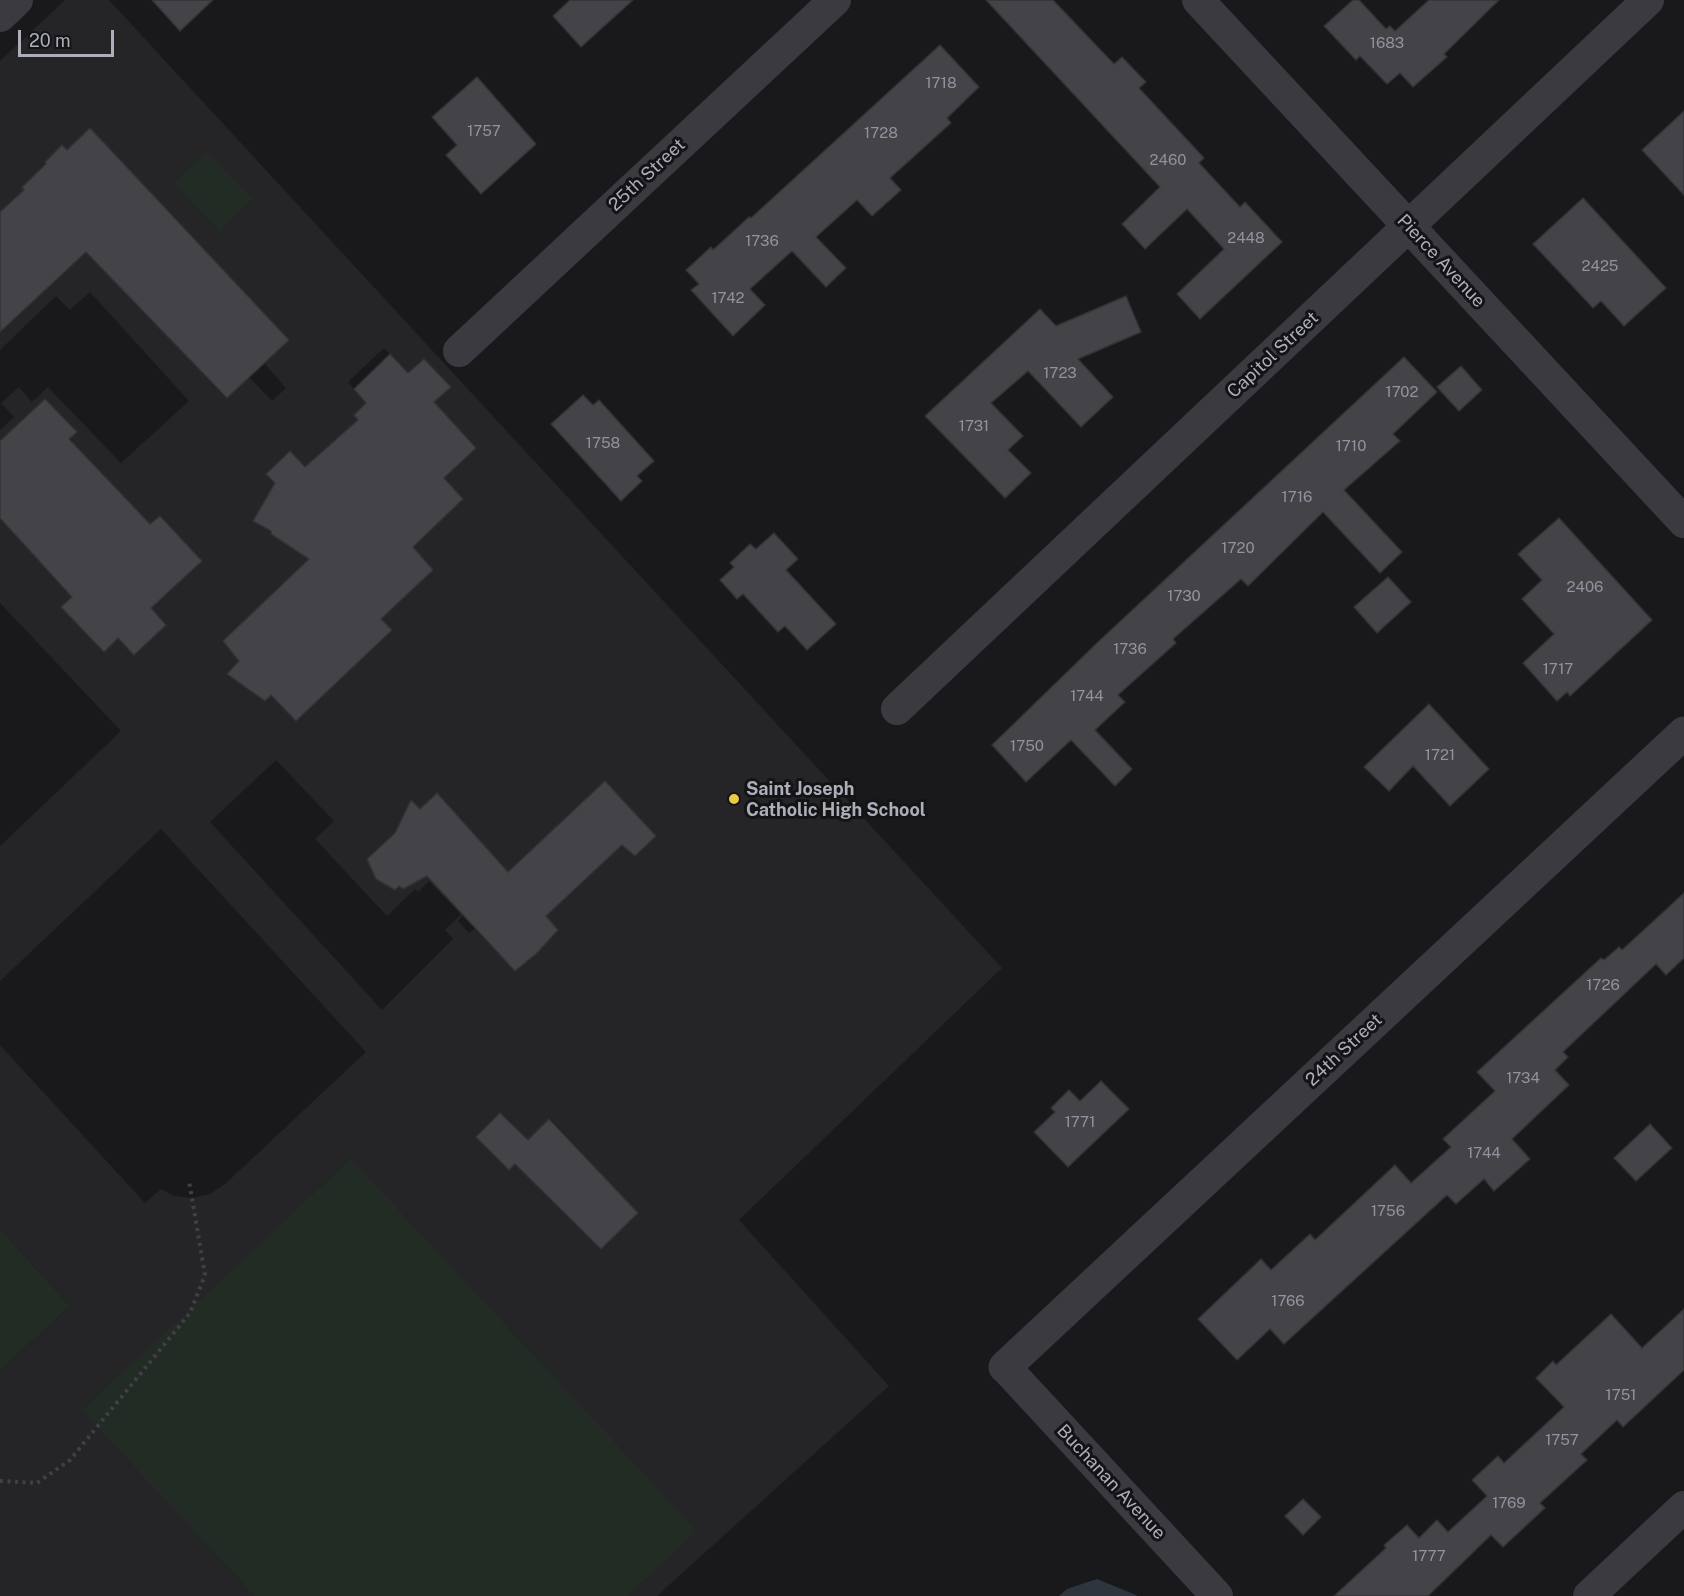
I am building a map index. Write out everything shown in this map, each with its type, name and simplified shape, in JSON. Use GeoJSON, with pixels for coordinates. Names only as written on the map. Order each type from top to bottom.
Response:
{"type":"FeatureCollection","features":[{"type":"Feature","properties":{"kind":"street"},"geometry":{"type":"LineString","coordinates":[[0,16],[17,0]]}},
{"type":"Feature","properties":{"kind":"street","name":"25th Street"},"geometry":{"type":"LineString","coordinates":[[459,351],[835,0]]}},
{"type":"Feature","properties":{"kind":"street","name":"Pierce Avenue"},"geometry":{"type":"LineString","coordinates":[[1198,0],[1684,522]]}},
{"type":"Feature","properties":{"kind":"street","name":"Capitol Street"},"geometry":{"type":"LineString","coordinates":[[897,709],[1648,0]]}},
{"type":"Feature","properties":{"kind":"street","name":"24th Street"},"geometry":{"type":"LineString","coordinates":[[1005,1367],[1684,733]]}},
{"type":"Feature","properties":{"kind":"street","name":"Buchanan Avenue"},"geometry":{"type":"LineString","coordinates":[[1005,1367],[1217,1596]]}},
{"type":"Feature","properties":{"kind":"street"},"geometry":{"type":"LineString","coordinates":[[1589,1596],[1684,1508]]}},
{"type":"Feature","properties":{"kind":"path"},"geometry":{"type":"LineString","coordinates":[[0,1481],[37,1483],[69,1460],[190,1313],[205,1275],[189,1181]]}},
{"type":"Feature","properties":{"kind":"shaded area","name":"Saint Joseph Catholic High School"},"geometry":{"type":"Polygon","coordinates":[[[65,0],[109,0],[1002,968],[739,1220],[889,1386],[657,1596],[0,1596],[0,1371],[70,1306],[0,1229],[0,1045],[145,1203],[161,1189],[174,1196],[192,1198],[210,1194],[225,1184],[366,1052],[161,829],[0,981],[0,846],[121,731],[0,603],[0,518],[72,597],[61,607],[104,651],[118,638],[134,654],[166,624],[151,608],[160,516],[150,524],[69,439],[0,441],[0,430],[14,417],[1,403],[19,387],[32,402],[48,387],[121,463],[189,401],[90,292],[70,310],[56,296],[0,350],[0,332],[86,252],[151,320],[176,297],[191,312],[167,336],[226,398],[249,377],[272,401],[286,388],[264,363],[289,340],[90,128],[67,150],[62,145],[22,187],[24,190],[0,212],[0,61],[65,0]],[[384,348],[348,382],[366,403],[354,414],[358,420],[305,467],[290,451],[266,474],[275,483],[254,521],[309,559],[224,642],[295,720],[376,614],[391,610],[433,570],[413,547],[463,499],[445,478],[476,448],[434,402],[451,387],[424,359],[408,373],[384,348]],[[276,760],[210,822],[382,1010],[453,939],[445,930],[461,914],[429,881],[418,892],[415,889],[387,916],[315,839],[334,821],[276,760]],[[605,781],[508,872],[437,794],[420,809],[415,804],[407,808],[404,815],[408,820],[367,859],[376,879],[394,890],[399,886],[403,889],[411,885],[419,867],[463,915],[458,921],[469,933],[475,929],[515,971],[536,954],[558,930],[546,916],[622,845],[635,856],[656,836],[605,781]],[[500,1113],[476,1137],[508,1170],[515,1164],[601,1249],[637,1213],[550,1118],[528,1140],[500,1113]]]}},
{"type":"Feature","properties":{"kind":"shaded area"},"geometry":{"type":"Polygon","coordinates":[[[207,152],[253,199],[220,231],[174,183],[207,152]]]}},
{"type":"Feature","properties":{"kind":"shaded area"},"geometry":{"type":"Polygon","coordinates":[[[351,1159],[697,1531],[627,1596],[255,1596],[82,1410],[351,1159]]]}},
{"type":"Feature","properties":{"kind":"shaded area"},"geometry":{"type":"Polygon","coordinates":[[[0,1229],[70,1306],[0,1371],[0,1229]]]}},
{"type":"Feature","properties":{"kind":"shaded area"},"geometry":{"type":"Polygon","coordinates":[[[1097,1579],[1137,1596],[1059,1596],[1067,1589],[1097,1579]]]}},
{"type":"Feature","properties":{"kind":"building"},"geometry":{"type":"Polygon","coordinates":[[[152,0],[213,0],[180,31],[152,0]]]}},
{"type":"Feature","properties":{"kind":"building"},"geometry":{"type":"Polygon","coordinates":[[[570,0],[633,0],[581,47],[553,16],[570,0]]]}},
{"type":"Feature","properties":{"kind":"building"},"geometry":{"type":"Polygon","coordinates":[[[986,0],[1053,0],[1114,64],[1122,57],[1146,82],[1139,88],[1204,158],[1199,163],[1240,207],[1245,202],[1282,242],[1200,319],[1177,294],[1224,249],[1187,209],[1145,249],[1122,224],[1160,187],[986,0]]]}},
{"type":"Feature","properties":{"kind":"building"},"geometry":{"type":"Polygon","coordinates":[[[1353,0],[1359,0],[1386,29],[1390,26],[1395,31],[1429,0],[1499,0],[1444,54],[1447,57],[1413,87],[1400,73],[1387,84],[1360,56],[1356,60],[1324,26],[1353,0]]]}},
{"type":"Feature","properties":{"kind":"building"},"geometry":{"type":"Polygon","coordinates":[[[940,45],[979,87],[947,118],[951,123],[890,178],[901,190],[872,216],[857,200],[816,237],[846,268],[826,287],[792,251],[750,289],[765,305],[733,336],[691,290],[699,284],[686,270],[711,247],[713,250],[749,217],[751,218],[940,45]]]}},
{"type":"Feature","properties":{"kind":"building"},"geometry":{"type":"Polygon","coordinates":[[[477,77],[536,144],[481,194],[446,155],[457,145],[432,117],[477,77]]]}},
{"type":"Feature","properties":{"kind":"building"},"geometry":{"type":"Polygon","coordinates":[[[1684,111],[1684,195],[1642,150],[1684,111]]]}},
{"type":"Feature","properties":{"kind":"building"},"geometry":{"type":"Polygon","coordinates":[[[90,128],[289,340],[227,398],[86,252],[0,332],[0,212],[24,190],[22,187],[62,145],[67,150],[90,128]]]}},
{"type":"Feature","properties":{"kind":"building"},"geometry":{"type":"Polygon","coordinates":[[[1583,198],[1666,288],[1624,326],[1601,301],[1593,308],[1533,244],[1583,198]]]}},
{"type":"Feature","properties":{"kind":"building"},"geometry":{"type":"Polygon","coordinates":[[[1126,296],[1141,332],[1078,359],[1113,397],[1081,427],[1028,371],[991,403],[1023,436],[1008,450],[1031,473],[1005,498],[925,416],[1040,309],[1056,326],[1126,296]]]}},
{"type":"Feature","properties":{"kind":"building"},"geometry":{"type":"Polygon","coordinates":[[[390,354],[408,373],[424,359],[451,387],[434,402],[476,448],[444,478],[463,499],[413,547],[433,570],[381,619],[392,630],[296,721],[271,695],[265,701],[227,674],[239,661],[223,641],[309,559],[271,534],[271,531],[253,521],[275,483],[266,474],[290,451],[305,467],[358,420],[354,415],[366,403],[354,389],[390,354]]]}},
{"type":"Feature","properties":{"kind":"building"},"geometry":{"type":"Polygon","coordinates":[[[1404,357],[1437,392],[1393,434],[1400,441],[1344,490],[1402,552],[1380,573],[1323,512],[1248,586],[1241,579],[1173,639],[1176,643],[1118,695],[1125,702],[1095,730],[1132,769],[1115,786],[1071,740],[1026,782],[992,745],[1097,643],[1404,357]]]}},
{"type":"Feature","properties":{"kind":"building"},"geometry":{"type":"Polygon","coordinates":[[[1461,366],[1482,390],[1459,411],[1437,387],[1461,366]]]}},
{"type":"Feature","properties":{"kind":"building"},"geometry":{"type":"Polygon","coordinates":[[[583,395],[593,405],[599,400],[654,461],[637,476],[642,481],[621,501],[551,424],[583,395]]]}},
{"type":"Feature","properties":{"kind":"building"},"geometry":{"type":"Polygon","coordinates":[[[45,399],[77,432],[69,439],[150,524],[160,516],[202,561],[151,608],[166,625],[134,655],[118,638],[104,652],[61,607],[72,597],[0,518],[0,441],[45,399]]]}},
{"type":"Feature","properties":{"kind":"building"},"geometry":{"type":"Polygon","coordinates":[[[1559,518],[1652,620],[1570,696],[1567,692],[1557,701],[1523,663],[1554,634],[1522,599],[1542,580],[1518,554],[1559,518]]]}},
{"type":"Feature","properties":{"kind":"building"},"geometry":{"type":"Polygon","coordinates":[[[774,533],[798,559],[786,570],[836,624],[807,650],[785,626],[778,632],[743,594],[737,599],[720,580],[734,567],[730,563],[750,544],[756,549],[774,533]]]}},
{"type":"Feature","properties":{"kind":"building"},"geometry":{"type":"Polygon","coordinates":[[[1388,577],[1411,602],[1377,633],[1354,607],[1388,577]]]}},
{"type":"Feature","properties":{"kind":"building"},"geometry":{"type":"Polygon","coordinates":[[[1429,704],[1489,769],[1450,806],[1413,766],[1389,791],[1364,767],[1429,704]]]}},
{"type":"Feature","properties":{"kind":"building"},"geometry":{"type":"Polygon","coordinates":[[[605,781],[656,836],[635,856],[622,845],[546,916],[558,930],[536,954],[515,971],[427,876],[403,889],[399,886],[395,890],[376,879],[367,859],[395,833],[411,800],[420,809],[437,793],[508,872],[605,781]]]}},
{"type":"Feature","properties":{"kind":"building"},"geometry":{"type":"Polygon","coordinates":[[[1684,893],[1684,958],[1666,975],[1656,964],[1563,1052],[1568,1057],[1555,1070],[1569,1085],[1512,1139],[1530,1159],[1494,1191],[1484,1179],[1456,1204],[1447,1195],[1284,1344],[1270,1329],[1237,1360],[1198,1319],[1261,1259],[1271,1270],[1310,1234],[1315,1240],[1395,1165],[1411,1183],[1451,1147],[1443,1139],[1495,1091],[1477,1072],[1601,958],[1604,960],[1619,947],[1622,950],[1684,893]]]}},
{"type":"Feature","properties":{"kind":"building"},"geometry":{"type":"Polygon","coordinates":[[[1101,1081],[1129,1109],[1068,1167],[1034,1132],[1055,1112],[1051,1108],[1069,1090],[1080,1101],[1101,1081]]]}},
{"type":"Feature","properties":{"kind":"building"},"geometry":{"type":"Polygon","coordinates":[[[500,1113],[528,1140],[549,1119],[638,1213],[601,1249],[515,1164],[509,1170],[476,1137],[500,1113]]]}},
{"type":"Feature","properties":{"kind":"building"},"geometry":{"type":"Polygon","coordinates":[[[1650,1124],[1672,1148],[1636,1181],[1614,1158],[1650,1124]]]}},
{"type":"Feature","properties":{"kind":"building"},"geometry":{"type":"Polygon","coordinates":[[[1684,1309],[1684,1370],[1623,1427],[1617,1420],[1581,1454],[1587,1460],[1540,1503],[1545,1508],[1503,1547],[1491,1535],[1428,1596],[1334,1596],[1386,1548],[1384,1545],[1407,1525],[1419,1538],[1437,1520],[1448,1532],[1487,1496],[1472,1480],[1498,1456],[1504,1463],[1564,1407],[1536,1378],[1553,1361],[1556,1365],[1611,1314],[1642,1348],[1684,1309]]]}},
{"type":"Feature","properties":{"kind":"building"},"geometry":{"type":"Polygon","coordinates":[[[1303,1499],[1321,1517],[1303,1535],[1285,1516],[1303,1499]]]}},
{"type":"Feature","properties":{"kind":"place","name":"Saint Joseph Catholic High School"},"geometry":{"type":"Point","coordinates":[734,799]}}]}
